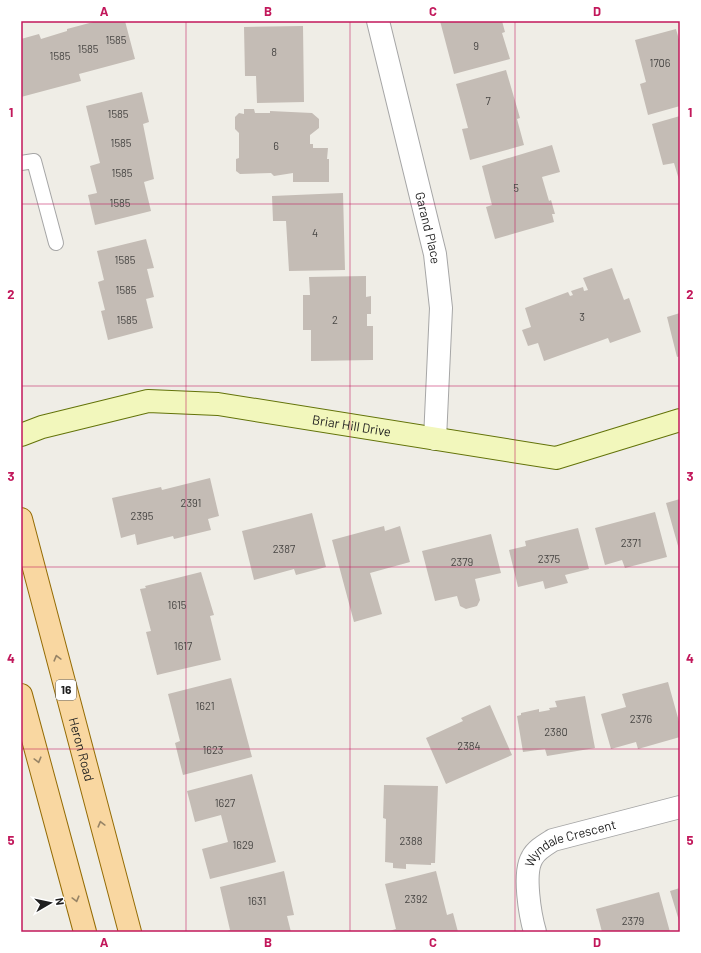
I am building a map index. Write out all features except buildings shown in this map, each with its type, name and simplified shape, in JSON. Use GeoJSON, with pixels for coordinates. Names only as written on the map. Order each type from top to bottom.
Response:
{"type":"FeatureCollection","features":[{"type":"Feature","properties":{"kind":"main road","name":"Heron Road"},"geometry":{"type":"LineString","coordinates":[[21,519],[130,932]]}},
{"type":"Feature","properties":{"kind":"main road"},"geometry":{"type":"LineString","coordinates":[[21,695],[85,932]]}},
{"type":"Feature","properties":{"kind":"street","name":"Garand Place"},"geometry":{"type":"LineString","coordinates":[[378,21],[435,254],[441,308],[435,439]]}},
{"type":"Feature","properties":{"kind":"street","name":"Briar Hill Drive"},"geometry":{"type":"LineString","coordinates":[[21,435],[42,427],[148,401],[218,404],[556,458],[680,420]]}},
{"type":"Feature","properties":{"kind":"street","name":"Wyndale Crescent"},"geometry":{"type":"LineString","coordinates":[[535,932],[532,921],[528,865],[538,850],[553,840],[680,807]]}},
{"type":"Feature","properties":{"kind":"lane"},"geometry":{"type":"LineString","coordinates":[[21,163],[34,160],[56,243]]}}]}
